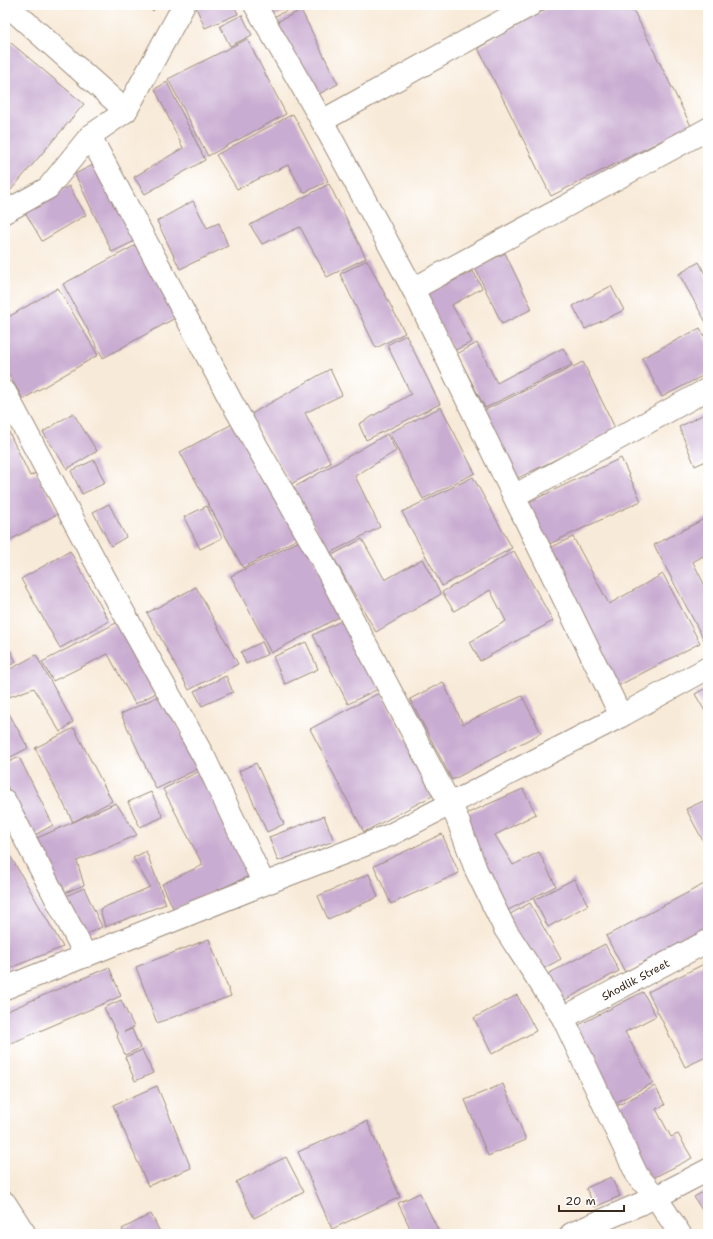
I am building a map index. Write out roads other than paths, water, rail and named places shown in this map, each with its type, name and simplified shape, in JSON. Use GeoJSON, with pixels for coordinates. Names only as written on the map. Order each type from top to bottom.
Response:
{"type":"FeatureCollection","features":[{"type":"Feature","properties":{"kind":"street"},"geometry":{"type":"LineString","coordinates":[[7,5],[126,111]]}},
{"type":"Feature","properties":{"kind":"street"},"geometry":{"type":"LineString","coordinates":[[5,212],[48,188],[90,136],[126,111],[184,5]]}},
{"type":"Feature","properties":{"kind":"street"},"geometry":{"type":"LineString","coordinates":[[255,5],[322,121],[413,289],[621,716]]}},
{"type":"Feature","properties":{"kind":"street"},"geometry":{"type":"LineString","coordinates":[[322,121],[531,5]]}},
{"type":"Feature","properties":{"kind":"street"},"geometry":{"type":"LineString","coordinates":[[413,289],[708,129]]}},
{"type":"Feature","properties":{"kind":"street"},"geometry":{"type":"LineString","coordinates":[[90,136],[231,401],[318,552],[457,818],[476,870],[505,929],[563,1018],[637,1175],[656,1197],[680,1234]]}},
{"type":"Feature","properties":{"kind":"street"},"geometry":{"type":"LineString","coordinates":[[514,496],[708,388]]}},
{"type":"Feature","properties":{"kind":"street"},"geometry":{"type":"LineString","coordinates":[[5,392],[99,568],[205,759],[264,884]]}},
{"type":"Feature","properties":{"kind":"street"},"geometry":{"type":"LineString","coordinates":[[5,988],[390,835],[621,716],[708,668]]}},
{"type":"Feature","properties":{"kind":"street"},"geometry":{"type":"LineString","coordinates":[[5,802],[86,956]]}},
{"type":"Feature","properties":{"kind":"street","name":"Shodlik Street"},"geometry":{"type":"LineString","coordinates":[[563,1018],[708,941]]}},
{"type":"Feature","properties":{"kind":"street"},"geometry":{"type":"LineString","coordinates":[[571,1234],[656,1197],[708,1170]]}},
{"type":"Feature","properties":{"kind":"street"},"geometry":{"type":"LineString","coordinates":[[5,1203],[25,1234]]}}]}
